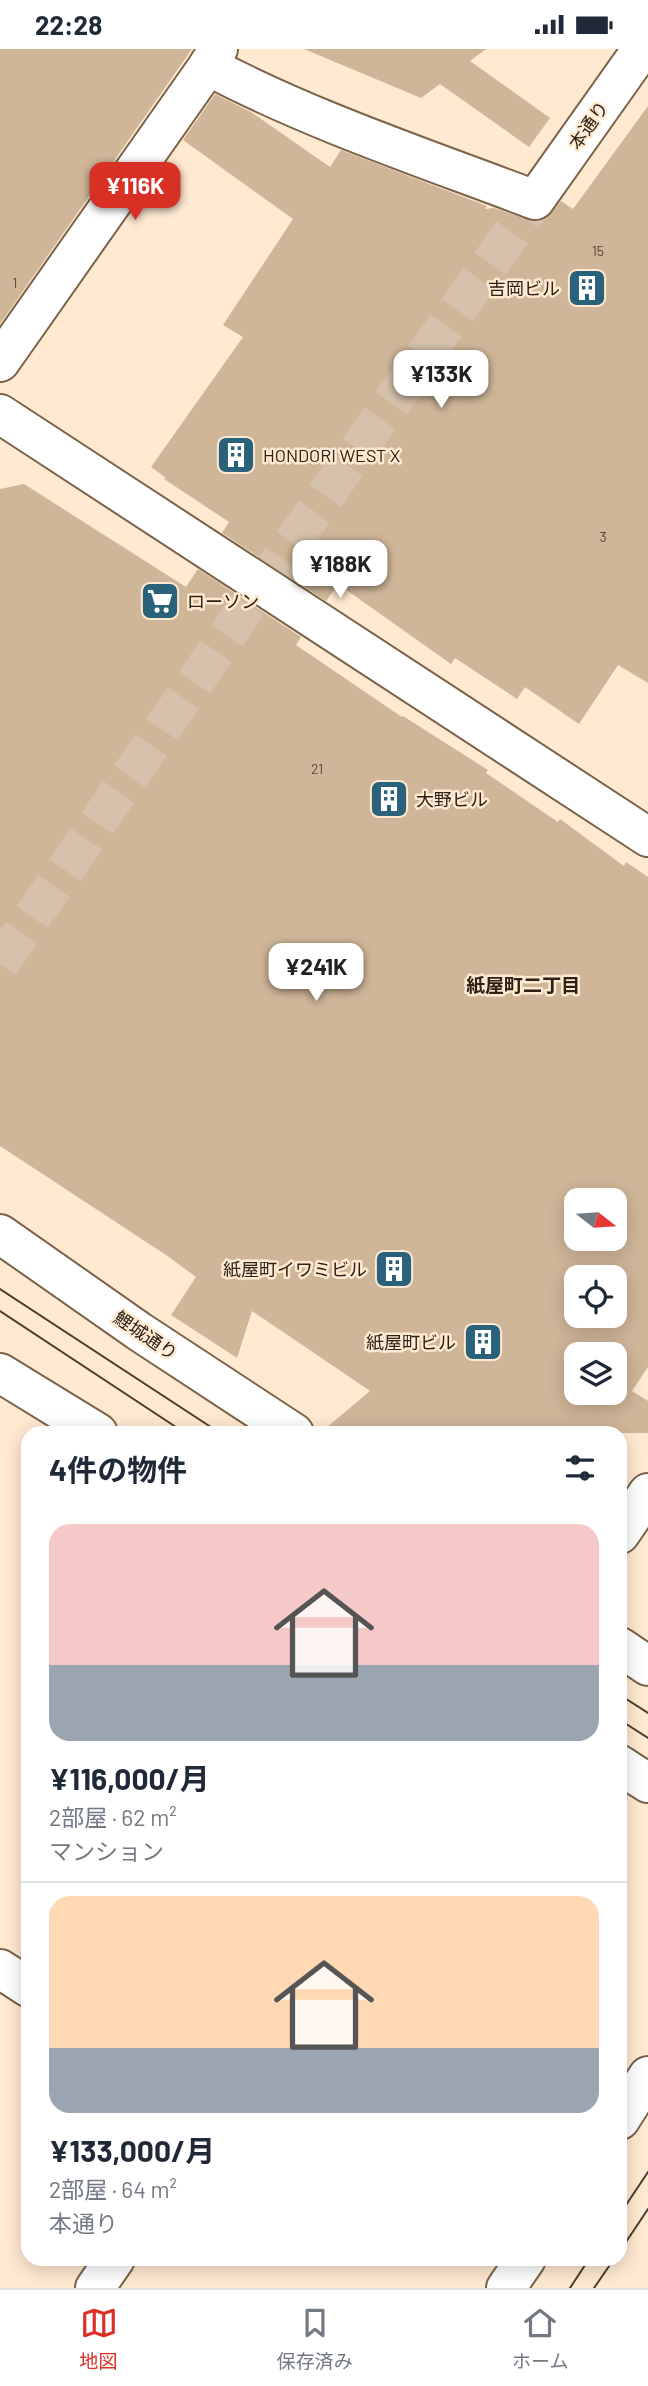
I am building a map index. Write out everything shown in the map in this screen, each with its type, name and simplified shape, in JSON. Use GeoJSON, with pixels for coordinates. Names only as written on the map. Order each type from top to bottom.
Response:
{"type":"FeatureCollection","features":[{"type":"Feature","properties":{"kind":"main road","name":"本通り"},"geometry":{"type":"LineString","coordinates":[[213,57],[243,85],[535,200],[642,49]]}},
{"type":"Feature","properties":{"kind":"main road"},"geometry":{"type":"LineString","coordinates":[[0,362],[213,57]]}},
{"type":"Feature","properties":{"kind":"main road"},"geometry":{"type":"LineString","coordinates":[[2,420],[648,837]]}},
{"type":"Feature","properties":{"kind":"main road","name":"鯉城通り"},"geometry":{"type":"LineString","coordinates":[[0,1234],[140,1332],[283,1426]]}},
{"type":"Feature","properties":{"kind":"main road"},"geometry":{"type":"LineString","coordinates":[[0,1373],[87,1426]]}},
{"type":"Feature","properties":{"kind":"main road"},"geometry":{"type":"LineString","coordinates":[[627,1524],[648,1493]]}},
{"type":"Feature","properties":{"kind":"main road"},"geometry":{"type":"LineString","coordinates":[[627,1652],[648,1666]]}},
{"type":"Feature","properties":{"kind":"main road"},"geometry":{"type":"LineString","coordinates":[[627,1770],[648,1783]]}},
{"type":"Feature","properties":{"kind":"main road"},"geometry":{"type":"LineString","coordinates":[[0,1969],[21,1982]]}},
{"type":"Feature","properties":{"kind":"main road"},"geometry":{"type":"LineString","coordinates":[[627,2109],[648,2076]]}},
{"type":"Feature","properties":{"kind":"main road"},"geometry":{"type":"LineString","coordinates":[[95,2288],[110,2266]]}},
{"type":"Feature","properties":{"kind":"main road"},"geometry":{"type":"LineString","coordinates":[[506,2288],[521,2266]]}},
{"type":"Feature","properties":{"kind":"building"},"geometry":{"type":"Polygon","coordinates":[[[0,49],[192,49],[0,324],[0,49]]]}},
{"type":"Feature","properties":{"kind":"building"},"geometry":{"type":"Polygon","coordinates":[[[304,49],[486,49],[470,61],[550,118],[529,147],[440,84],[421,98],[304,49]]]}},
{"type":"Feature","properties":{"kind":"building"},"geometry":{"type":"Polygon","coordinates":[[[215,94],[251,112],[330,167],[341,150],[487,206],[485,209],[494,208],[536,222],[546,219],[561,201],[573,209],[648,106],[648,683],[618,665],[579,724],[525,687],[517,699],[455,658],[451,664],[338,584],[326,601],[222,533],[229,522],[164,479],[166,478],[151,467],[243,337],[223,325],[293,219],[183,140],[215,94]]]}},
{"type":"Feature","properties":{"kind":"building"},"geometry":{"type":"Polygon","coordinates":[[[24,484],[186,587],[198,569],[301,637],[296,645],[402,717],[488,770],[486,773],[558,822],[560,819],[624,866],[626,862],[648,877],[648,1367],[632,1391],[648,1401],[648,1433],[627,1433],[627,1426],[328,1426],[370,1391],[252,1311],[237,1358],[171,1315],[196,1277],[0,1146],[0,489],[24,484]]]}},
{"type":"Feature","properties":{"kind":"tunnel"},"geometry":{"type":"LineString","coordinates":[[0,964],[250,602],[535,200]]}},
{"type":"Feature","properties":{"kind":"tram line"},"geometry":{"type":"LineString","coordinates":[[0,1289],[209,1426]]}},
{"type":"Feature","properties":{"kind":"tram line"},"geometry":{"type":"LineString","coordinates":[[0,1311],[174,1426]]}},
{"type":"Feature","properties":{"kind":"tram line"},"geometry":{"type":"LineString","coordinates":[[627,1700],[648,1713]]}},
{"type":"Feature","properties":{"kind":"tram line"},"geometry":{"type":"LineString","coordinates":[[627,1724],[648,1738]]}},
{"type":"Feature","properties":{"kind":"tram line"},"geometry":{"type":"LineString","coordinates":[[627,2204],[648,2172]]}},
{"type":"Feature","properties":{"kind":"tram line"},"geometry":{"type":"LineString","coordinates":[[627,2240],[648,2209]]}},
{"type":"Feature","properties":{"kind":"tram line"},"geometry":{"type":"LineString","coordinates":[[570,2288],[584,2266]]}},
{"type":"Feature","properties":{"kind":"tram line"},"geometry":{"type":"LineString","coordinates":[[594,2288],[609,2266]]}},
{"type":"Feature","properties":{"kind":"place","name":"吉岡ビル"},"geometry":{"type":"Point","coordinates":[587,288]}},
{"type":"Feature","properties":{"kind":"place","name":"HONDORI WEST X"},"geometry":{"type":"Point","coordinates":[236,455]}},
{"type":"Feature","properties":{"kind":"place","name":"ローソン"},"geometry":{"type":"Point","coordinates":[160,601]}},
{"type":"Feature","properties":{"kind":"place","name":"大野ビル"},"geometry":{"type":"Point","coordinates":[389,799]}},
{"type":"Feature","properties":{"kind":"place","name":"紙屋町イワミビル"},"geometry":{"type":"Point","coordinates":[394,1269]}},
{"type":"Feature","properties":{"kind":"place","name":"紙屋町ビル"},"geometry":{"type":"Point","coordinates":[483,1342]}},
{"type":"Feature","properties":{"kind":"district","name":"紙屋町二丁目"},"geometry":{"type":"Point","coordinates":[523,984]}}]}
